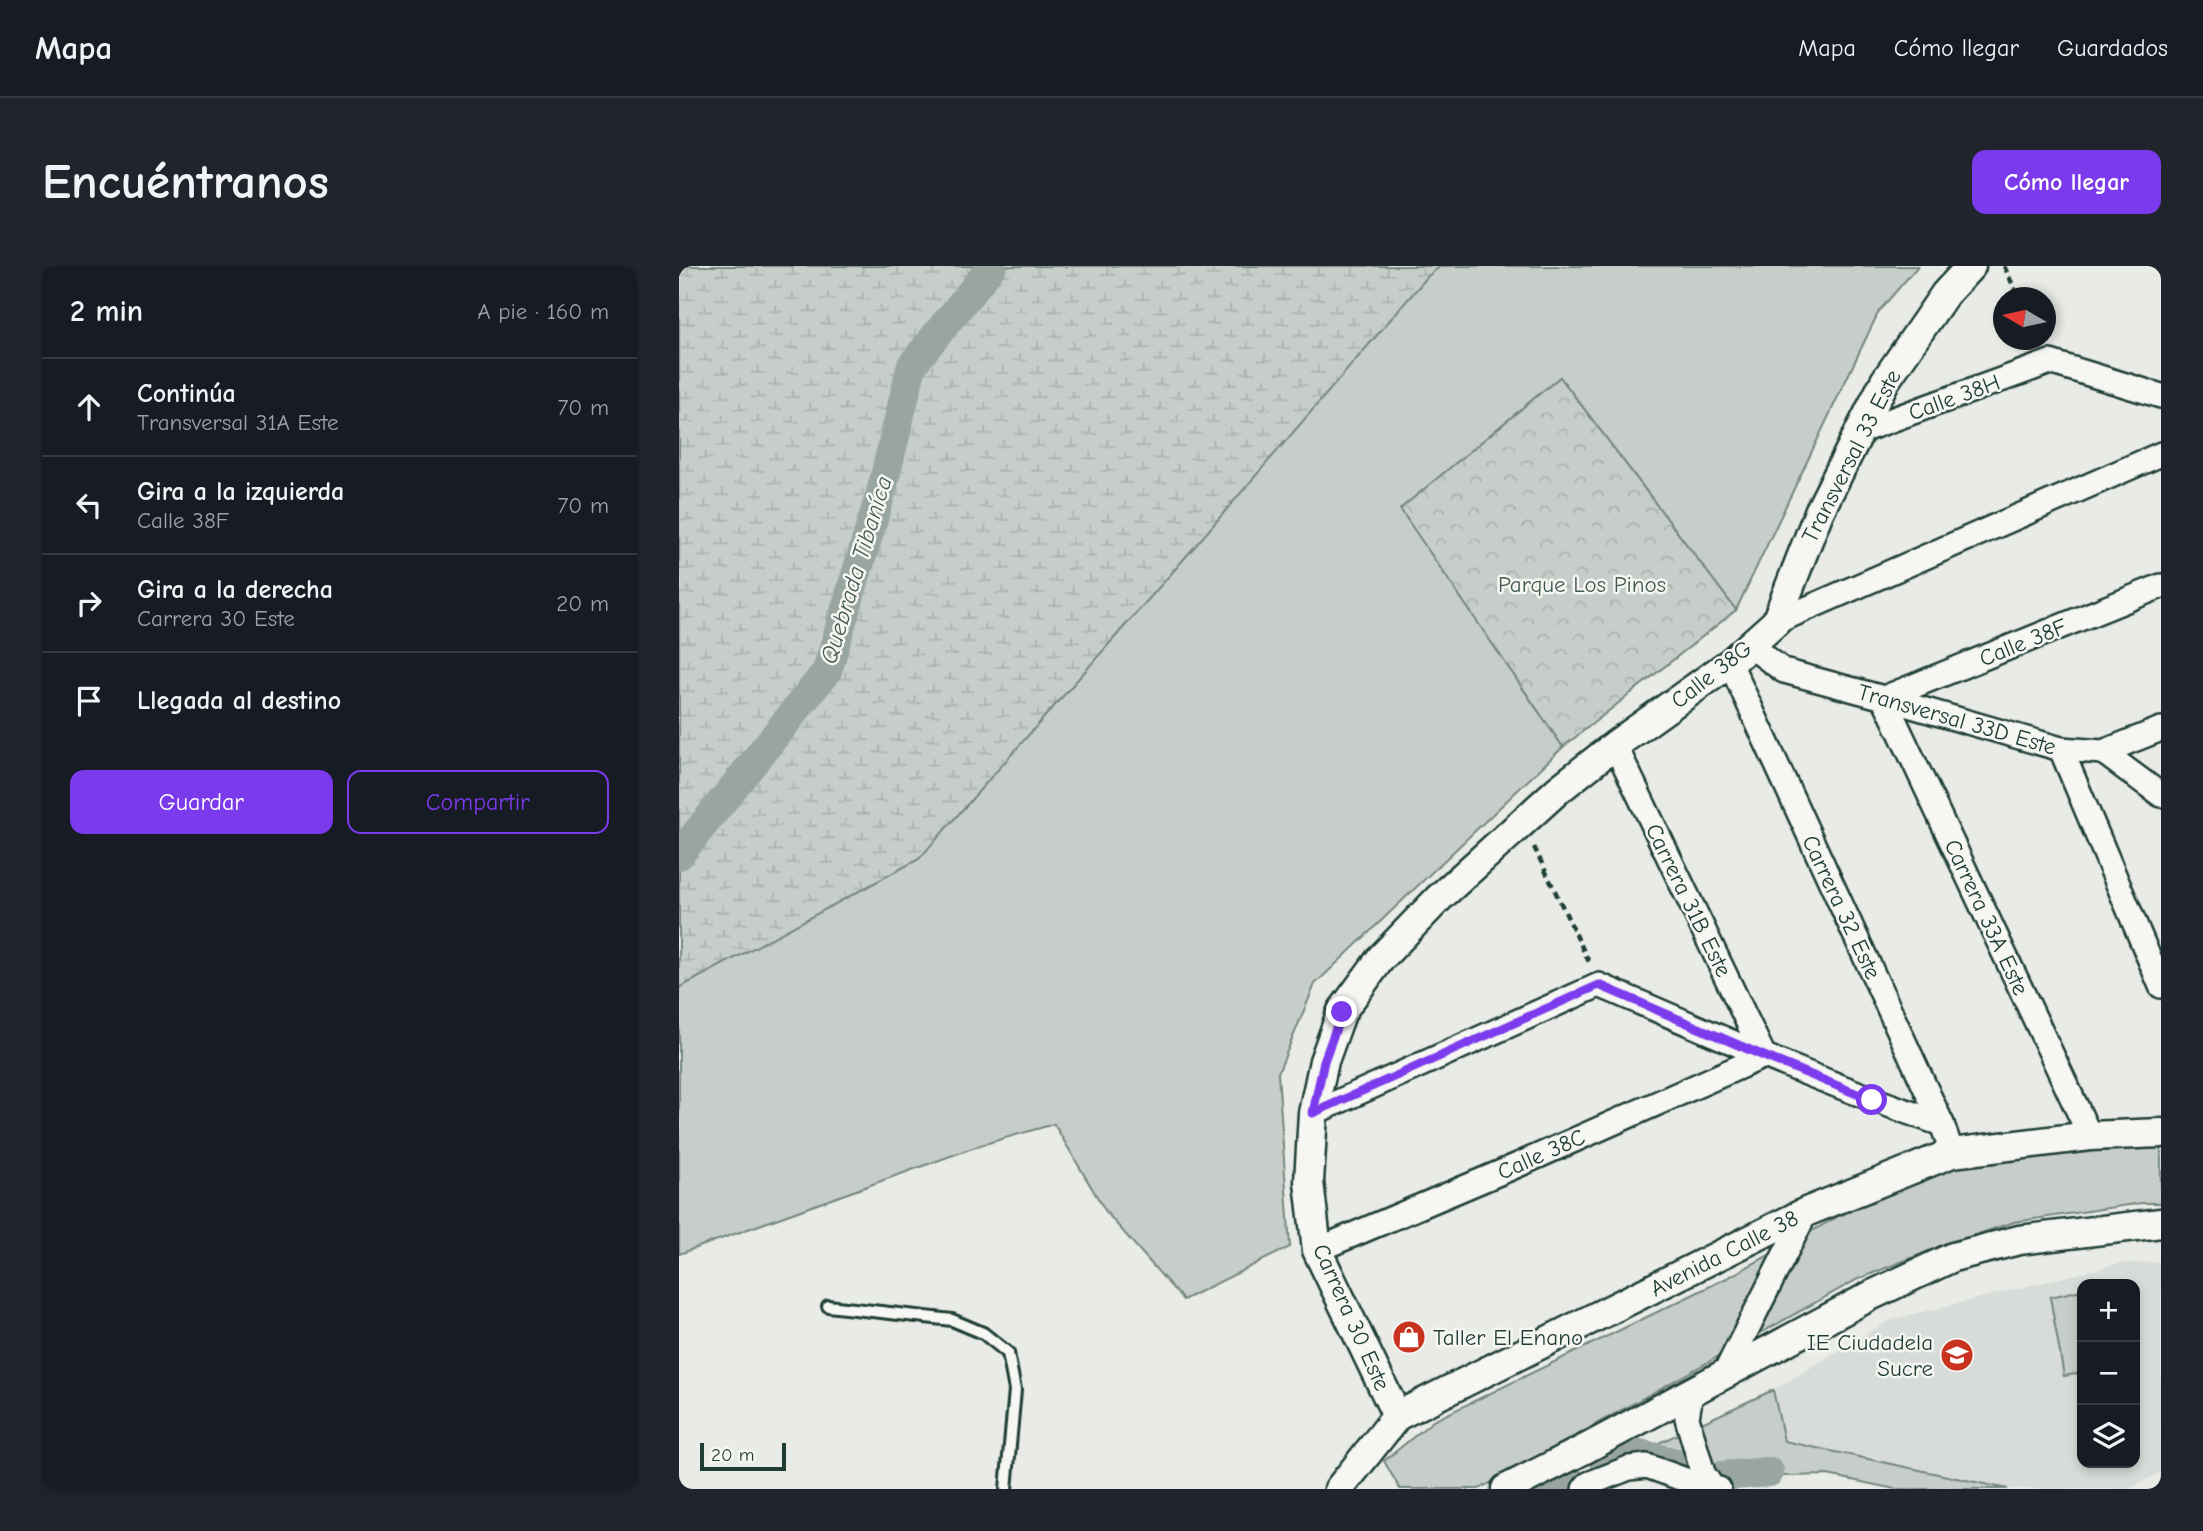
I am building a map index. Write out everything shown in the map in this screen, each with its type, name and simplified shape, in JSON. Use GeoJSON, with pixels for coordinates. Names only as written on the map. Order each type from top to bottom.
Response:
{"type":"FeatureCollection","features":[{"type":"Feature","properties":{"kind":"street","name":"Transversal 33 Este"},"geometry":{"type":"LineString","coordinates":[[1776,622],[1819,512],[1885,381],[1945,294],[1971,266]]}},
{"type":"Feature","properties":{"kind":"street","name":"Calle 38H"},"geometry":{"type":"LineString","coordinates":[[1859,432],[2050,362],[2161,396]]}},
{"type":"Feature","properties":{"kind":"street","name":"Calle 38G"},"geometry":{"type":"LineString","coordinates":[[1342,1012],[1381,958],[1439,898],[1558,790],[1739,654],[1776,622],[2161,454]]}},
{"type":"Feature","properties":{"kind":"street","name":"Calle 38F"},"geometry":{"type":"LineString","coordinates":[[1884,698],[2161,586]]}},
{"type":"Feature","properties":{"kind":"street","name":"Transversal 33D Este"},"geometry":{"type":"LineString","coordinates":[[1739,654],[1784,671],[2061,750],[2103,752]]}},
{"type":"Feature","properties":{"kind":"street","name":"Carrera 32 Este"},"geometry":{"type":"LineString","coordinates":[[1739,654],[1942,1124],[1952,1153]]}},
{"type":"Feature","properties":{"kind":"street","name":"Carrera 33A Este"},"geometry":{"type":"LineString","coordinates":[[1884,698],[2090,1136]]}},
{"type":"Feature","properties":{"kind":"street"},"geometry":{"type":"LineString","coordinates":[[2103,752],[2161,729]]}},
{"type":"Feature","properties":{"kind":"street","name":"Carrera 31B Este"},"geometry":{"type":"LineString","coordinates":[[1615,745],[1764,1056]]}},
{"type":"Feature","properties":{"kind":"street"},"geometry":{"type":"LineString","coordinates":[[2061,750],[2161,986]]}},
{"type":"Feature","properties":{"kind":"street"},"geometry":{"type":"LineString","coordinates":[[2103,752],[2161,795]]}},
{"type":"Feature","properties":{"kind":"street"},"geometry":{"type":"LineString","coordinates":[[1313,1113],[1599,985],[1872,1100],[1942,1124]]}},
{"type":"Feature","properties":{"kind":"street","name":"Carrera 30 Este"},"geometry":{"type":"LineString","coordinates":[[1342,1012],[1324,1061],[1313,1113],[1309,1182],[1317,1250],[1398,1416]]}},
{"type":"Feature","properties":{"kind":"street","name":"Calle 38C"},"geometry":{"type":"LineString","coordinates":[[1317,1250],[1764,1056]]}},
{"type":"Feature","properties":{"kind":"street","name":"Avenida Calle 38"},"geometry":{"type":"LineString","coordinates":[[1339,1489],[1398,1416],[1807,1212],[1952,1153],[2090,1136],[2161,1133]]}},
{"type":"Feature","properties":{"kind":"street"},"geometry":{"type":"LineString","coordinates":[[1724,1375],[1807,1212]]}},
{"type":"Feature","properties":{"kind":"street"},"geometry":{"type":"LineString","coordinates":[[1506,1489],[1872,1296],[1954,1257],[2019,1240],[2161,1223]]}},
{"type":"Feature","properties":{"kind":"street"},"geometry":{"type":"LineString","coordinates":[[1692,1393],[1687,1418],[1703,1473],[1715,1488]]}},
{"type":"Feature","properties":{"kind":"street"},"geometry":{"type":"LineString","coordinates":[[1587,1448],[1587,1487],[1629,1468],[1647,1466],[1715,1488]]}},
{"type":"Feature","properties":{"kind":"lane"},"geometry":{"type":"LineString","coordinates":[[828,1306],[952,1320],[983,1333],[1008,1353],[1015,1390],[1006,1489]]}},
{"type":"Feature","properties":{"kind":"path"},"geometry":{"type":"LineString","coordinates":[[2004,266],[2014,287]]}},
{"type":"Feature","properties":{"kind":"path"},"geometry":{"type":"LineString","coordinates":[[1523,823],[1599,985]]}},
{"type":"Feature","properties":{"kind":"shaded area","name":"IE Ciudadela Sucre"},"geometry":{"type":"Polygon","coordinates":[[[2161,1262],[2161,1472],[2129,1489],[2008,1489],[1784,1441],[1773,1390],[1890,1320],[2121,1263],[2161,1262]]]}},
{"type":"Feature","properties":{"kind":"green space"},"geometry":{"type":"Polygon","coordinates":[[[679,266],[1918,266],[1879,311],[1736,610],[1560,377],[1401,509],[1563,747],[1315,984],[1278,1073],[1290,1247],[1183,1300],[1106,1212],[1054,1124],[981,1145],[679,1254],[679,266]]]}},
{"type":"Feature","properties":{"kind":"green space"},"geometry":{"type":"Polygon","coordinates":[[[679,266],[1441,266],[1428,276],[1177,567],[919,859],[679,988],[679,266]]]}},
{"type":"Feature","properties":{"kind":"green space","name":"Parque Los Pinos"},"geometry":{"type":"Polygon","coordinates":[[[1560,377],[1736,610],[1563,747],[1400,509],[1560,377]]]}},
{"type":"Feature","properties":{"kind":"green space"},"geometry":{"type":"Polygon","coordinates":[[[2161,1143],[2161,1203],[2142,1203],[2014,1222],[1939,1247],[1858,1279],[1479,1489],[1400,1489],[1384,1461],[1433,1421],[1729,1277],[1839,1216],[1953,1167],[2161,1143]]]}},
{"type":"Feature","properties":{"kind":"green space"},"geometry":{"type":"Polygon","coordinates":[[[2077,1291],[2077,1374],[2064,1376],[2050,1297],[2077,1291]]]}},
{"type":"Feature","properties":{"kind":"green space"},"geometry":{"type":"Polygon","coordinates":[[[1773,1390],[1784,1441],[2008,1489],[1895,1489],[1828,1475],[1751,1477],[1650,1447],[1773,1390]]]}},
{"type":"Feature","properties":{"kind":"waterway","name":"Quebrada Tibaníca"},"geometry":{"type":"LineString","coordinates":[[679,855],[827,671],[882,489],[912,365],[992,266]]}},
{"type":"Feature","properties":{"kind":"waterway"},"geometry":{"type":"LineString","coordinates":[[1603,1458],[1628,1451],[1684,1465]]}},
{"type":"Feature","properties":{"kind":"waterway"},"geometry":{"type":"LineString","coordinates":[[1723,1476],[1769,1472]]}},
{"type":"Feature","properties":{"kind":"waterway"},"geometry":{"type":"LineString","coordinates":[[1544,1489],[1568,1477]]}},
{"type":"Feature","properties":{"kind":"place","name":"Taller El Enano"},"geometry":{"type":"Point","coordinates":[1409,1337]}},
{"type":"Feature","properties":{"kind":"place","name":"IE Ciudadela Sucre"},"geometry":{"type":"Point","coordinates":[1957,1355]}},
{"type":"Feature","properties":{"kind":"route"},"geometry":{"type":"LineString","coordinates":[[1342,1012],[1324,1061],[1313,1113],[1599,985],[1872,1100]]}}]}
